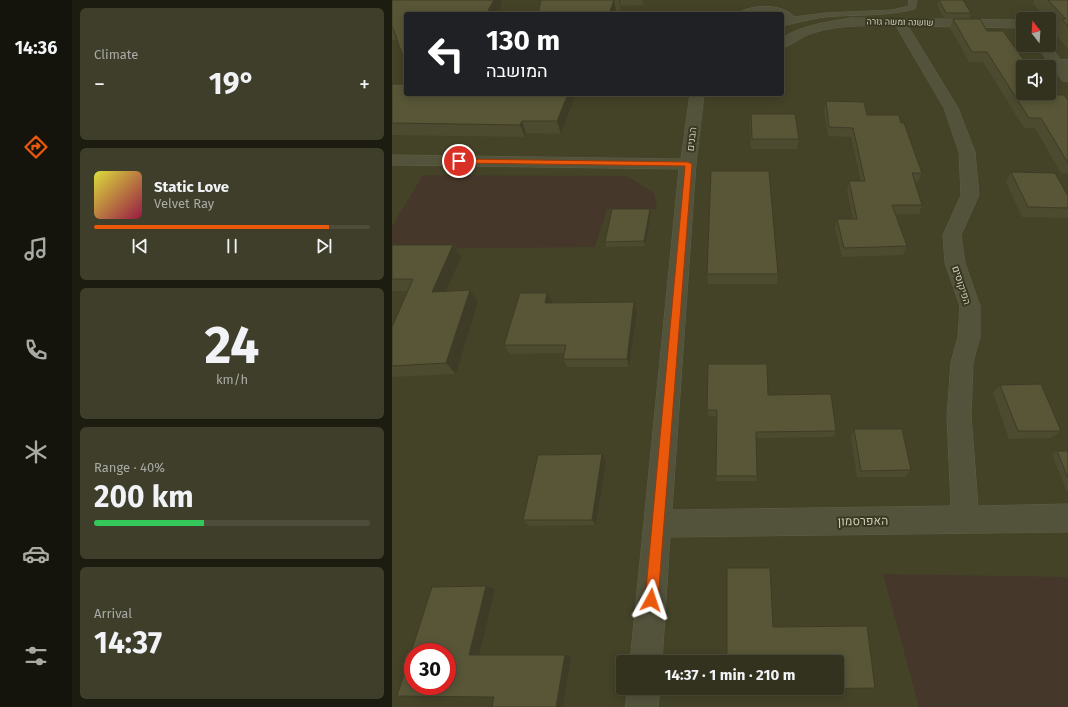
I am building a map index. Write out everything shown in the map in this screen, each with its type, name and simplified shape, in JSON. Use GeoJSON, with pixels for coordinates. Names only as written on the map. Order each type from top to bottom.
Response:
{"type":"FeatureCollection","features":[{"type":"Feature","properties":{"kind":"street","name":"שושנה ומשה גורה"},"geometry":{"type":"LineString","coordinates":[[784,43],[800,34],[833,24],[851,22],[1016,24]]}},
{"type":"Feature","properties":{"kind":"street","name":"הפיקוסים"},"geometry":{"type":"LineString","coordinates":[[900,22],[951,108],[968,152],[970,195],[952,236],[955,263],[970,306],[969,337],[962,362],[959,416],[965,520]]}},
{"type":"Feature","properties":{"kind":"street"},"geometry":{"type":"LineString","coordinates":[[1050,52],[1062,63],[1068,78]]}},
{"type":"Feature","properties":{"kind":"street","name":"הבנים"},"geometry":{"type":"LineString","coordinates":[[647,655],[688,164],[697,96]]}},
{"type":"Feature","properties":{"kind":"street"},"geometry":{"type":"LineString","coordinates":[[392,160],[688,164]]}},
{"type":"Feature","properties":{"kind":"street","name":"האפרסמון"},"geometry":{"type":"LineString","coordinates":[[658,524],[1068,518]]}},
{"type":"Feature","properties":{"kind":"street"},"geometry":{"type":"LineString","coordinates":[[642,707],[643,695]]}},
{"type":"Feature","properties":{"kind":"lane"},"geometry":{"type":"LineString","coordinates":[[784,23],[792,20],[825,15],[893,12],[912,7],[914,0]]}},
{"type":"Feature","properties":{"kind":"lane"},"geometry":{"type":"LineString","coordinates":[[746,12],[780,9],[790,15],[792,20]]}},
{"type":"Feature","properties":{"kind":"shaded area"},"geometry":{"type":"Polygon","coordinates":[[[423,175],[627,176],[654,193],[657,209],[607,209],[595,247],[392,249],[392,226],[423,175]]]}},
{"type":"Feature","properties":{"kind":"shaded area"},"geometry":{"type":"Polygon","coordinates":[[[883,574],[1068,577],[1068,707],[919,707],[883,574]]]}},
{"type":"Feature","properties":{"kind":"building"},"geometry":{"type":"Polygon","coordinates":[[[392,0],[494,0],[487,12],[404,12],[404,59],[392,28],[392,0]]]}},
{"type":"Feature","properties":{"kind":"building"},"geometry":{"type":"Polygon","coordinates":[[[541,0],[614,0],[610,12],[538,12],[541,0]]]}},
{"type":"Feature","properties":{"kind":"building"},"geometry":{"type":"Polygon","coordinates":[[[939,0],[963,0],[971,13],[946,13],[939,0]]]}},
{"type":"Feature","properties":{"kind":"building"},"geometry":{"type":"Polygon","coordinates":[[[1048,0],[1068,0],[1068,26],[1062,19],[1066,19],[1048,0]]]}},
{"type":"Feature","properties":{"kind":"building"},"geometry":{"type":"Polygon","coordinates":[[[953,19],[980,19],[987,31],[1003,31],[1016,49],[1016,52],[1018,52],[1024,60],[1016,60],[1016,98],[987,52],[972,52],[953,19]]]}},
{"type":"Feature","properties":{"kind":"building"},"geometry":{"type":"Polygon","coordinates":[[[392,84],[404,84],[404,96],[567,96],[557,121],[522,121],[520,125],[392,123],[392,84]]]}},
{"type":"Feature","properties":{"kind":"building"},"geometry":{"type":"Polygon","coordinates":[[[1056,95],[1064,95],[1068,100],[1068,163],[1041,118],[1029,118],[1018,100],[1056,100],[1056,95]]]}},
{"type":"Feature","properties":{"kind":"building"},"geometry":{"type":"Polygon","coordinates":[[[826,101],[864,102],[867,115],[899,115],[901,123],[904,123],[922,173],[912,173],[922,205],[892,205],[907,246],[844,248],[837,219],[857,219],[849,181],[865,181],[853,128],[829,127],[826,101]]]}},
{"type":"Feature","properties":{"kind":"building"},"geometry":{"type":"Polygon","coordinates":[[[751,114],[795,114],[799,139],[752,139],[751,114]]]}},
{"type":"Feature","properties":{"kind":"building"},"geometry":{"type":"Polygon","coordinates":[[[711,171],[769,171],[778,274],[707,274],[711,171]]]}},
{"type":"Feature","properties":{"kind":"building"},"geometry":{"type":"Polygon","coordinates":[[[1011,172],[1055,173],[1068,196],[1068,208],[1028,207],[1011,172]]]}},
{"type":"Feature","properties":{"kind":"building"},"geometry":{"type":"Polygon","coordinates":[[[612,209],[650,209],[644,241],[605,242],[612,209]]]}},
{"type":"Feature","properties":{"kind":"building"},"geometry":{"type":"Polygon","coordinates":[[[392,245],[453,245],[432,292],[470,290],[446,363],[392,366],[392,327],[413,279],[392,279],[392,245]]]}},
{"type":"Feature","properties":{"kind":"building"},"geometry":{"type":"Polygon","coordinates":[[[520,293],[547,293],[545,303],[634,302],[627,359],[563,359],[566,345],[504,345],[520,293]]]}},
{"type":"Feature","properties":{"kind":"building"},"geometry":{"type":"Polygon","coordinates":[[[708,364],[767,364],[768,395],[831,394],[836,431],[756,432],[757,476],[716,476],[717,410],[707,410],[708,364]]]}},
{"type":"Feature","properties":{"kind":"building"},"geometry":{"type":"Polygon","coordinates":[[[1041,384],[1061,431],[1018,431],[1000,385],[1041,384]]]}},
{"type":"Feature","properties":{"kind":"building"},"geometry":{"type":"Polygon","coordinates":[[[854,429],[902,429],[911,470],[861,471],[854,429]]]}},
{"type":"Feature","properties":{"kind":"building"},"geometry":{"type":"Polygon","coordinates":[[[1057,451],[1068,451],[1068,478],[1057,451]]]}},
{"type":"Feature","properties":{"kind":"building"},"geometry":{"type":"Polygon","coordinates":[[[602,454],[592,520],[523,520],[538,455],[602,454]]]}},
{"type":"Feature","properties":{"kind":"building"},"geometry":{"type":"Polygon","coordinates":[[[727,568],[770,568],[773,627],[867,626],[875,688],[844,688],[844,655],[727,655],[727,568]]]}},
{"type":"Feature","properties":{"kind":"building"},"geometry":{"type":"Polygon","coordinates":[[[486,586],[469,655],[565,655],[556,707],[492,707],[494,697],[397,696],[404,674],[404,695],[456,695],[456,643],[414,643],[432,587],[486,586]]]}},
{"type":"Feature","properties":{"kind":"route"},"geometry":{"type":"LineString","coordinates":[[459,161],[688,164],[686,203],[651,600]]}}]}
